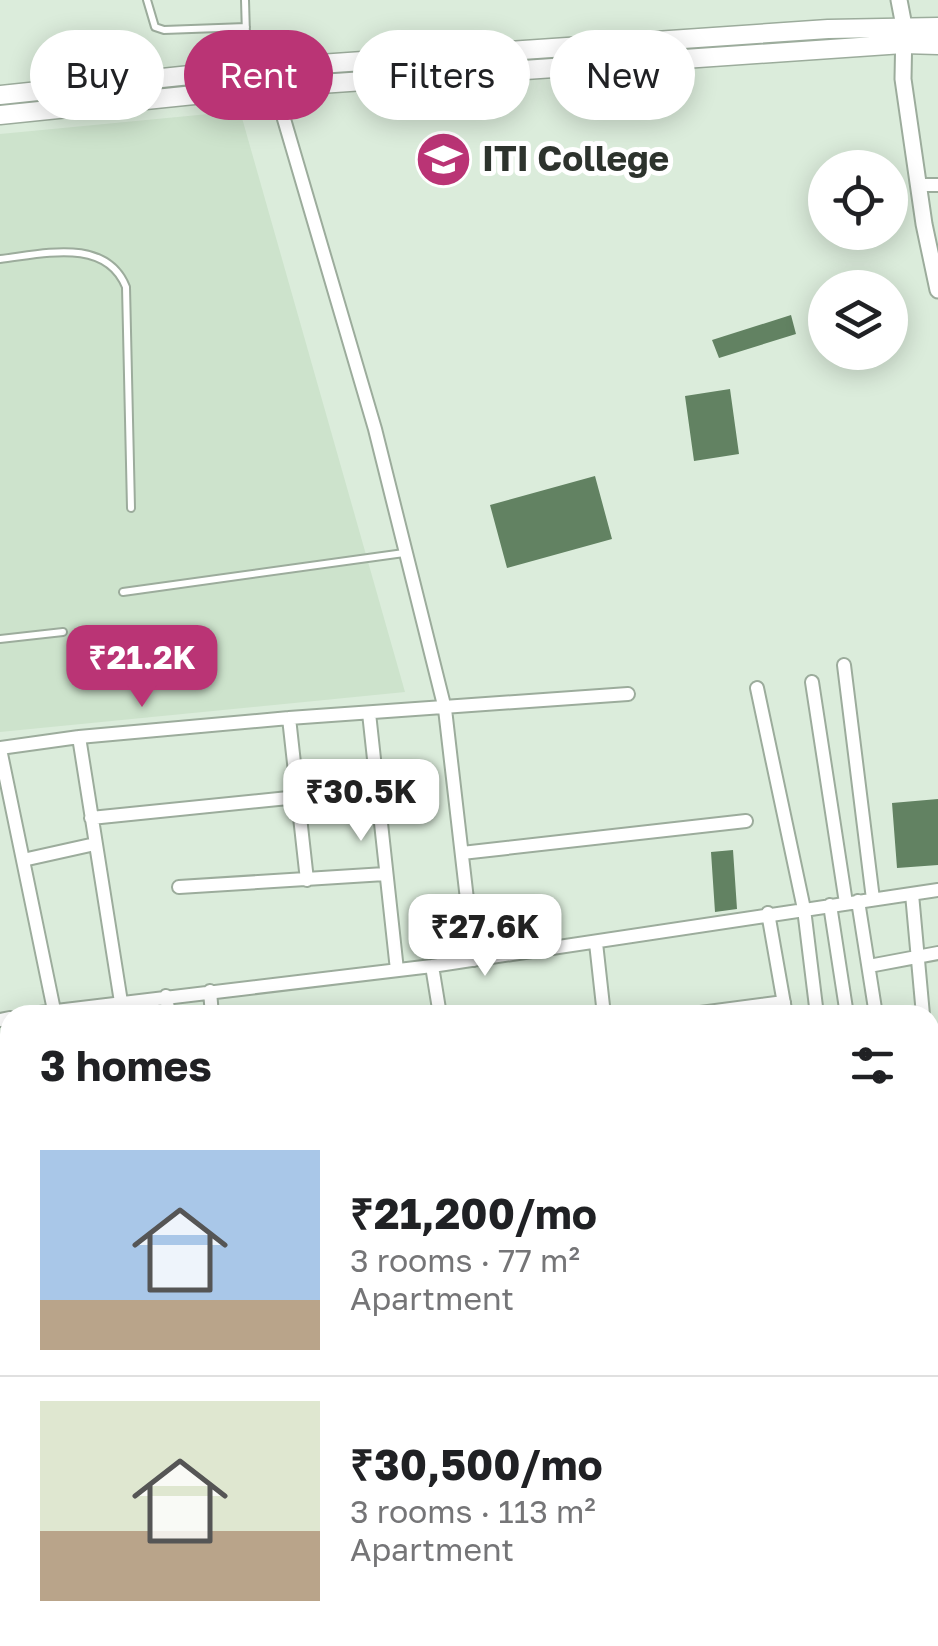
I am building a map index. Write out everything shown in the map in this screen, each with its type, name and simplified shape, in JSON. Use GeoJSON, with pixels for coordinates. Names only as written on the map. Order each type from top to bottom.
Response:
{"type":"FeatureCollection","features":[{"type":"Feature","properties":{"kind":"main road"},"geometry":{"type":"LineString","coordinates":[[333,82],[904,35],[938,27]]}},
{"type":"Feature","properties":{"kind":"main road"},"geometry":{"type":"LineString","coordinates":[[333,65],[904,35],[938,45]]}},
{"type":"Feature","properties":{"kind":"main road"},"geometry":{"type":"LineString","coordinates":[[0,95],[184,76]]}},
{"type":"Feature","properties":{"kind":"main road"},"geometry":{"type":"LineString","coordinates":[[0,115],[184,96]]}},
{"type":"Feature","properties":{"kind":"street"},"geometry":{"type":"LineString","coordinates":[[898,0],[904,35],[903,79],[931,268],[938,290]]}},
{"type":"Feature","properties":{"kind":"street"},"geometry":{"type":"LineString","coordinates":[[285,120],[375,429],[445,709],[474,960]]}},
{"type":"Feature","properties":{"kind":"street"},"geometry":{"type":"LineString","coordinates":[[918,185],[938,185]]}},
{"type":"Feature","properties":{"kind":"street"},"geometry":{"type":"LineString","coordinates":[[844,666],[859,901]]}},
{"type":"Feature","properties":{"kind":"street"},"geometry":{"type":"LineString","coordinates":[[812,682],[859,901],[875,1005]]}},
{"type":"Feature","properties":{"kind":"street"},"geometry":{"type":"LineString","coordinates":[[758,688],[804,908],[815,1005]]}},
{"type":"Feature","properties":{"kind":"street"},"geometry":{"type":"LineString","coordinates":[[53,1005],[0,748],[289,718],[628,694]]}},
{"type":"Feature","properties":{"kind":"street"},"geometry":{"type":"LineString","coordinates":[[368,713],[397,970]]}},
{"type":"Feature","properties":{"kind":"street"},"geometry":{"type":"LineString","coordinates":[[289,718],[307,880]]}},
{"type":"Feature","properties":{"kind":"street"},"geometry":{"type":"LineString","coordinates":[[80,737],[120,1002]]}},
{"type":"Feature","properties":{"kind":"street"},"geometry":{"type":"LineString","coordinates":[[91,818],[298,797]]}},
{"type":"Feature","properties":{"kind":"street"},"geometry":{"type":"LineString","coordinates":[[462,853],[746,820]]}},
{"type":"Feature","properties":{"kind":"street"},"geometry":{"type":"LineString","coordinates":[[23,860],[95,844]]}},
{"type":"Feature","properties":{"kind":"street"},"geometry":{"type":"LineString","coordinates":[[180,887],[385,874]]}},
{"type":"Feature","properties":{"kind":"street"},"geometry":{"type":"LineString","coordinates":[[100,1005],[432,966],[938,890]]}},
{"type":"Feature","properties":{"kind":"street"},"geometry":{"type":"LineString","coordinates":[[912,894],[921,1005]]}},
{"type":"Feature","properties":{"kind":"street"},"geometry":{"type":"LineString","coordinates":[[830,905],[845,1005]]}},
{"type":"Feature","properties":{"kind":"street"},"geometry":{"type":"LineString","coordinates":[[768,913],[784,1005]]}},
{"type":"Feature","properties":{"kind":"street"},"geometry":{"type":"LineString","coordinates":[[596,942],[603,1005]]}},
{"type":"Feature","properties":{"kind":"street"},"geometry":{"type":"LineString","coordinates":[[869,966],[938,953]]}},
{"type":"Feature","properties":{"kind":"street"},"geometry":{"type":"LineString","coordinates":[[432,966],[438,1005]]}},
{"type":"Feature","properties":{"kind":"street"},"geometry":{"type":"LineString","coordinates":[[210,991],[211,1005]]}},
{"type":"Feature","properties":{"kind":"street"},"geometry":{"type":"LineString","coordinates":[[166,996],[167,1005]]}},
{"type":"Feature","properties":{"kind":"lane"},"geometry":{"type":"LineString","coordinates":[[147,0],[155,27],[164,30],[246,27]]}},
{"type":"Feature","properties":{"kind":"lane"},"geometry":{"type":"LineString","coordinates":[[246,0],[246,30]]}},
{"type":"Feature","properties":{"kind":"lane"},"geometry":{"type":"LineString","coordinates":[[0,258],[85,254],[108,260],[120,271],[126,287],[131,508]]}},
{"type":"Feature","properties":{"kind":"lane"},"geometry":{"type":"LineString","coordinates":[[123,592],[406,553]]}},
{"type":"Feature","properties":{"kind":"lane"},"geometry":{"type":"LineString","coordinates":[[0,639],[63,632]]}},
{"type":"Feature","properties":{"kind":"shaded area"},"geometry":{"type":"Polygon","coordinates":[[[164,118],[243,120],[405,692],[0,732],[0,134],[164,118]]]}},
{"type":"Feature","properties":{"kind":"building"},"geometry":{"type":"Polygon","coordinates":[[[791,315],[796,334],[719,358],[712,340],[791,315]]]}},
{"type":"Feature","properties":{"kind":"building"},"geometry":{"type":"Polygon","coordinates":[[[730,389],[739,454],[694,461],[685,396],[730,389]]]}},
{"type":"Feature","properties":{"kind":"building"},"geometry":{"type":"Polygon","coordinates":[[[595,476],[612,539],[507,568],[490,505],[595,476]]]}},
{"type":"Feature","properties":{"kind":"building"},"geometry":{"type":"Polygon","coordinates":[[[938,799],[938,865],[897,868],[892,803],[938,799]]]}},
{"type":"Feature","properties":{"kind":"building"},"geometry":{"type":"Polygon","coordinates":[[[733,850],[737,909],[715,912],[711,852],[733,850]]]}},
{"type":"Feature","properties":{"kind":"place","name":"ITI College"},"geometry":{"type":"Point","coordinates":[443,159]}}]}
